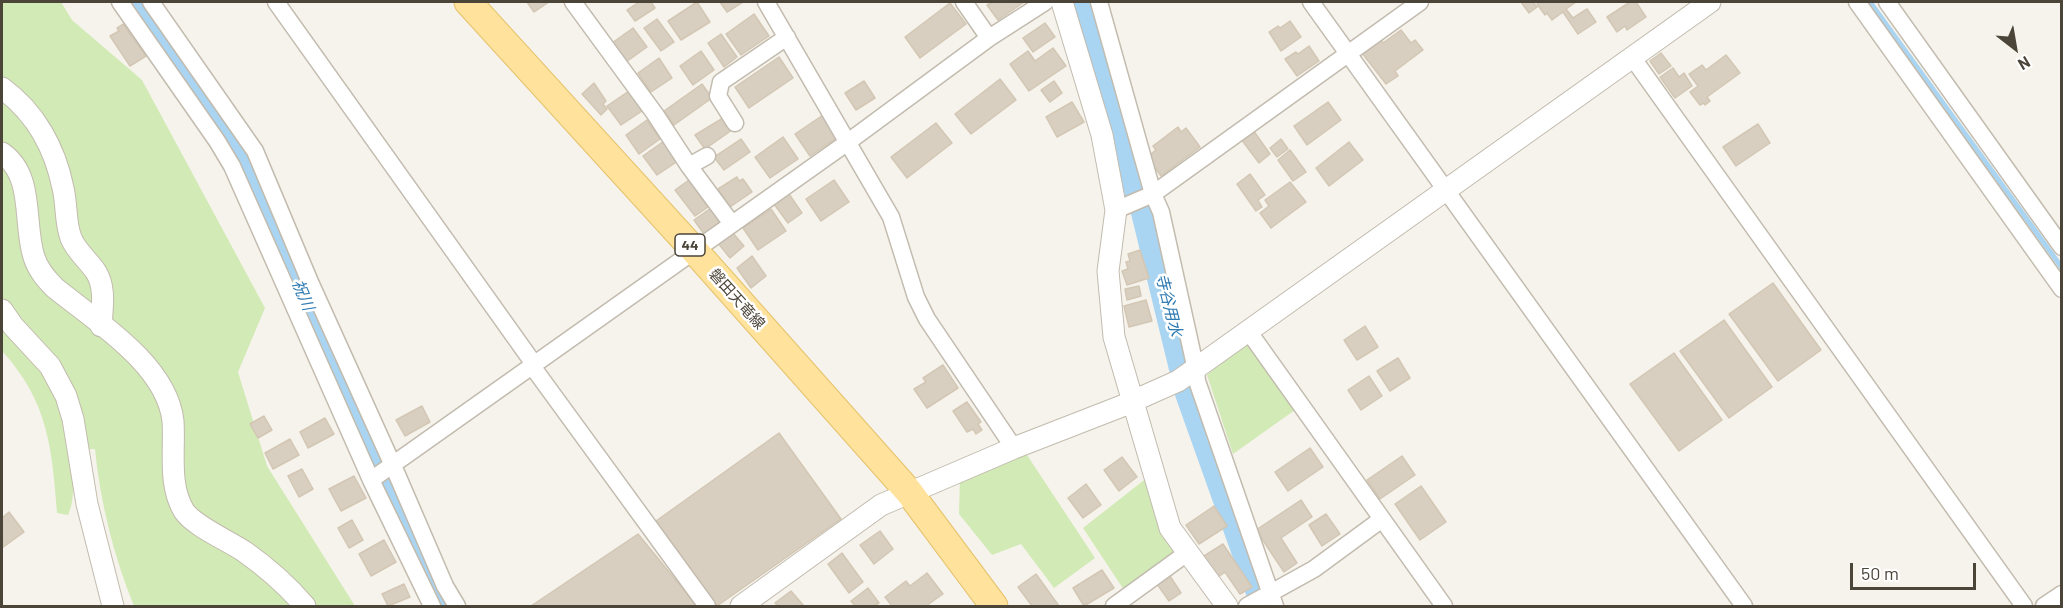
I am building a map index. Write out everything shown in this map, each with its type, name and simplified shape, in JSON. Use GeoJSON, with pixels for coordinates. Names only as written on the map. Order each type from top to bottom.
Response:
{"type":"FeatureCollection","features":[{"type":"Feature","properties":{"kind":"main road","name":"磐田天竜線"},"geometry":{"type":"LineString","coordinates":[[468,2],[694,250],[909,492],[994,606]]}},
{"type":"Feature","properties":{"kind":"street"},"geometry":{"type":"LineString","coordinates":[[120,2],[232,166],[371,480],[432,606]]}},
{"type":"Feature","properties":{"kind":"street"},"geometry":{"type":"LineString","coordinates":[[151,2],[255,151],[310,282],[445,586],[457,606]]}},
{"type":"Feature","properties":{"kind":"street"},"geometry":{"type":"LineString","coordinates":[[276,2],[707,606]]}},
{"type":"Feature","properties":{"kind":"street"},"geometry":{"type":"LineString","coordinates":[[573,2],[732,224]]}},
{"type":"Feature","properties":{"kind":"street"},"geometry":{"type":"LineString","coordinates":[[766,2],[891,217],[915,294],[927,320],[1014,448]]}},
{"type":"Feature","properties":{"kind":"street"},"geometry":{"type":"LineString","coordinates":[[964,2],[989,38]]}},
{"type":"Feature","properties":{"kind":"street"},"geometry":{"type":"LineString","coordinates":[[371,480],[848,142],[989,38],[1046,2]]}},
{"type":"Feature","properties":{"kind":"street"},"geometry":{"type":"LineString","coordinates":[[1062,2],[1100,127],[1116,210],[1108,271],[1114,337],[1170,528],[1227,606]]}},
{"type":"Feature","properties":{"kind":"street"},"geometry":{"type":"LineString","coordinates":[[1099,2],[1145,197],[1161,212],[1197,381],[1273,600]]}},
{"type":"Feature","properties":{"kind":"street"},"geometry":{"type":"LineString","coordinates":[[1311,2],[1744,606]]}},
{"type":"Feature","properties":{"kind":"street"},"geometry":{"type":"LineString","coordinates":[[1116,210],[1145,197],[1420,2]]}},
{"type":"Feature","properties":{"kind":"street"},"geometry":{"type":"LineString","coordinates":[[741,606],[881,505],[1014,448],[1133,401],[1178,381],[1196,370],[1710,2]]}},
{"type":"Feature","properties":{"kind":"street"},"geometry":{"type":"LineString","coordinates":[[1857,2],[2061,289]]}},
{"type":"Feature","properties":{"kind":"street"},"geometry":{"type":"LineString","coordinates":[[1887,2],[2061,247]]}},
{"type":"Feature","properties":{"kind":"street"},"geometry":{"type":"LineString","coordinates":[[735,123],[718,96],[721,82],[787,37]]}},
{"type":"Feature","properties":{"kind":"street"},"geometry":{"type":"LineString","coordinates":[[1632,57],[2024,606]]}},
{"type":"Feature","properties":{"kind":"street"},"geometry":{"type":"LineString","coordinates":[[2,88],[28,112],[44,134],[56,161],[64,189],[71,238],[97,273],[103,290],[101,326]]}},
{"type":"Feature","properties":{"kind":"street"},"geometry":{"type":"LineString","coordinates":[[2,153],[14,166],[21,180],[32,251],[38,267],[54,288],[127,347],[152,371],[166,395],[173,424],[176,490],[184,511],[193,521],[245,552],[284,581],[305,606]]}},
{"type":"Feature","properties":{"kind":"street"},"geometry":{"type":"LineString","coordinates":[[689,166],[707,156]]}},
{"type":"Feature","properties":{"kind":"street"},"geometry":{"type":"LineString","coordinates":[[2,310],[13,326],[50,366],[66,396],[73,419],[87,504],[113,606]]}},
{"type":"Feature","properties":{"kind":"street"},"geometry":{"type":"LineString","coordinates":[[1249,332],[1444,606]]}},
{"type":"Feature","properties":{"kind":"street"},"geometry":{"type":"LineString","coordinates":[[1247,606],[1273,600],[1382,519]]}},
{"type":"Feature","properties":{"kind":"street"},"geometry":{"type":"LineString","coordinates":[[1114,606],[1187,553]]}},
{"type":"Feature","properties":{"kind":"street"},"geometry":{"type":"LineString","coordinates":[[2044,606],[2061,594]]}},
{"type":"Feature","properties":{"kind":"green space"},"geometry":{"type":"Polygon","coordinates":[[[2,2],[61,2],[72,20],[142,80],[265,308],[238,372],[267,466],[355,606],[134,606],[109,529],[100,489],[95,449],[70,450],[73,483],[71,508],[68,515],[57,513],[53,467],[45,426],[29,388],[2,351],[2,2]]]}},
{"type":"Feature","properties":{"kind":"green space"},"geometry":{"type":"Polygon","coordinates":[[[1253,337],[1302,405],[1233,454],[1207,375],[1253,337]]]}},
{"type":"Feature","properties":{"kind":"green space"},"geometry":{"type":"Polygon","coordinates":[[[1023,449],[1095,558],[1054,588],[1021,544],[992,555],[959,514],[960,476],[1023,449]]]}},
{"type":"Feature","properties":{"kind":"green space"},"geometry":{"type":"Polygon","coordinates":[[[1148,477],[1176,555],[1124,590],[1083,528],[1148,477]]]}},
{"type":"Feature","properties":{"kind":"building"},"geometry":{"type":"Polygon","coordinates":[[[527,2],[549,2],[534,12],[527,2]]]}},
{"type":"Feature","properties":{"kind":"building"},"geometry":{"type":"Polygon","coordinates":[[[639,2],[651,2],[655,8],[635,21],[627,10],[639,2]]]}},
{"type":"Feature","properties":{"kind":"building"},"geometry":{"type":"Polygon","coordinates":[[[697,2],[710,22],[681,40],[668,21],[697,2]]]}},
{"type":"Feature","properties":{"kind":"building"},"geometry":{"type":"Polygon","coordinates":[[[720,2],[743,2],[727,12],[720,2]]]}},
{"type":"Feature","properties":{"kind":"building"},"geometry":{"type":"Polygon","coordinates":[[[993,2],[1024,2],[998,20],[987,5],[993,2]]]}},
{"type":"Feature","properties":{"kind":"building"},"geometry":{"type":"Polygon","coordinates":[[[1521,2],[1533,2],[1537,7],[1529,13],[1521,2]]]}},
{"type":"Feature","properties":{"kind":"building"},"geometry":{"type":"Polygon","coordinates":[[[1540,2],[1576,2],[1566,9],[1573,18],[1587,9],[1596,22],[1578,34],[1563,12],[1552,20],[1537,4],[1540,2]]]}},
{"type":"Feature","properties":{"kind":"building"},"geometry":{"type":"Polygon","coordinates":[[[1630,2],[1636,2],[1646,17],[1627,30],[1625,26],[1617,32],[1607,17],[1630,2]]]}},
{"type":"Feature","properties":{"kind":"building"},"geometry":{"type":"Polygon","coordinates":[[[950,3],[966,24],[920,58],[905,37],[950,3]]]}},
{"type":"Feature","properties":{"kind":"building"},"geometry":{"type":"Polygon","coordinates":[[[754,14],[769,36],[741,55],[726,34],[754,14]]]}},
{"type":"Feature","properties":{"kind":"building"},"geometry":{"type":"Polygon","coordinates":[[[657,19],[674,42],[661,51],[644,28],[657,19]]]}},
{"type":"Feature","properties":{"kind":"building"},"geometry":{"type":"Polygon","coordinates":[[[1290,21],[1301,37],[1281,51],[1269,32],[1290,21]]]}},
{"type":"Feature","properties":{"kind":"building"},"geometry":{"type":"Polygon","coordinates":[[[1045,23],[1055,37],[1033,52],[1023,38],[1045,23]]]}},
{"type":"Feature","properties":{"kind":"building"},"geometry":{"type":"Polygon","coordinates":[[[123,24],[146,56],[130,66],[110,36],[119,31],[117,28],[123,24]]]}},
{"type":"Feature","properties":{"kind":"building"},"geometry":{"type":"Polygon","coordinates":[[[633,28],[647,47],[626,62],[612,43],[633,28]]]}},
{"type":"Feature","properties":{"kind":"building"},"geometry":{"type":"Polygon","coordinates":[[[1401,30],[1411,43],[1415,40],[1423,50],[1395,71],[1398,76],[1386,84],[1362,53],[1381,39],[1383,43],[1401,30]]]}},
{"type":"Feature","properties":{"kind":"building"},"geometry":{"type":"Polygon","coordinates":[[[721,34],[737,57],[724,67],[708,43],[721,34]]]}},
{"type":"Feature","properties":{"kind":"building"},"geometry":{"type":"Polygon","coordinates":[[[1309,46],[1319,61],[1297,76],[1285,59],[1309,46]]]}},
{"type":"Feature","properties":{"kind":"building"},"geometry":{"type":"Polygon","coordinates":[[[1053,48],[1066,66],[1029,91],[1010,64],[1028,51],[1035,61],[1053,48]]]}},
{"type":"Feature","properties":{"kind":"building"},"geometry":{"type":"Polygon","coordinates":[[[701,51],[714,70],[693,85],[680,66],[701,51]]]}},
{"type":"Feature","properties":{"kind":"building"},"geometry":{"type":"Polygon","coordinates":[[[1661,53],[1671,66],[1659,74],[1650,61],[1661,53]]]}},
{"type":"Feature","properties":{"kind":"building"},"geometry":{"type":"Polygon","coordinates":[[[1726,55],[1740,73],[1707,97],[1710,101],[1705,105],[1704,103],[1700,105],[1690,92],[1698,86],[1689,74],[1702,65],[1706,70],[1726,55]]]}},
{"type":"Feature","properties":{"kind":"building"},"geometry":{"type":"Polygon","coordinates":[[[779,57],[793,78],[749,108],[735,87],[779,57]]]}},
{"type":"Feature","properties":{"kind":"building"},"geometry":{"type":"Polygon","coordinates":[[[659,58],[672,78],[651,92],[638,73],[659,58]]]}},
{"type":"Feature","properties":{"kind":"building"},"geometry":{"type":"Polygon","coordinates":[[[1673,68],[1679,77],[1684,73],[1692,86],[1675,98],[1660,77],[1673,68]]]}},
{"type":"Feature","properties":{"kind":"building"},"geometry":{"type":"Polygon","coordinates":[[[1000,79],[1016,100],[971,134],[955,114],[1000,79]]]}},
{"type":"Feature","properties":{"kind":"building"},"geometry":{"type":"Polygon","coordinates":[[[864,81],[875,98],[856,110],[845,93],[864,81]]]}},
{"type":"Feature","properties":{"kind":"building"},"geometry":{"type":"Polygon","coordinates":[[[1054,81],[1062,93],[1050,102],[1041,90],[1054,81]]]}},
{"type":"Feature","properties":{"kind":"building"},"geometry":{"type":"Polygon","coordinates":[[[594,83],[606,101],[603,104],[607,109],[601,115],[582,94],[594,83]]]}},
{"type":"Feature","properties":{"kind":"building"},"geometry":{"type":"Polygon","coordinates":[[[702,84],[712,98],[674,125],[664,111],[702,84]]]}},
{"type":"Feature","properties":{"kind":"building"},"geometry":{"type":"Polygon","coordinates":[[[629,91],[642,111],[621,125],[607,106],[629,91]]]}},
{"type":"Feature","properties":{"kind":"building"},"geometry":{"type":"Polygon","coordinates":[[[1072,102],[1084,122],[1057,137],[1046,117],[1072,102]]]}},
{"type":"Feature","properties":{"kind":"building"},"geometry":{"type":"Polygon","coordinates":[[[1328,102],[1341,120],[1307,145],[1294,126],[1328,102]]]}},
{"type":"Feature","properties":{"kind":"building"},"geometry":{"type":"Polygon","coordinates":[[[823,115],[838,137],[810,156],[795,134],[823,115]]]}},
{"type":"Feature","properties":{"kind":"building"},"geometry":{"type":"Polygon","coordinates":[[[723,118],[732,130],[705,149],[695,135],[723,118]]]}},
{"type":"Feature","properties":{"kind":"building"},"geometry":{"type":"Polygon","coordinates":[[[647,120],[660,139],[639,154],[626,135],[647,120]]]}},
{"type":"Feature","properties":{"kind":"building"},"geometry":{"type":"Polygon","coordinates":[[[936,123],[952,143],[907,178],[891,157],[936,123]]]}},
{"type":"Feature","properties":{"kind":"building"},"geometry":{"type":"Polygon","coordinates":[[[1758,124],[1770,143],[1736,166],[1723,147],[1758,124]]]}},
{"type":"Feature","properties":{"kind":"building"},"geometry":{"type":"Polygon","coordinates":[[[1178,127],[1181,132],[1186,128],[1200,147],[1161,176],[1147,157],[1156,150],[1153,146],[1178,127]]]}},
{"type":"Feature","properties":{"kind":"building"},"geometry":{"type":"Polygon","coordinates":[[[1253,130],[1270,154],[1259,163],[1241,139],[1253,130]]]}},
{"type":"Feature","properties":{"kind":"building"},"geometry":{"type":"Polygon","coordinates":[[[783,137],[798,159],[770,178],[755,157],[783,137]]]}},
{"type":"Feature","properties":{"kind":"building"},"geometry":{"type":"Polygon","coordinates":[[[741,139],[750,152],[724,170],[714,157],[741,139]]]}},
{"type":"Feature","properties":{"kind":"building"},"geometry":{"type":"Polygon","coordinates":[[[1281,139],[1288,149],[1277,157],[1270,148],[1281,139]]]}},
{"type":"Feature","properties":{"kind":"building"},"geometry":{"type":"Polygon","coordinates":[[[664,141],[678,161],[657,175],[643,156],[664,141]]]}},
{"type":"Feature","properties":{"kind":"building"},"geometry":{"type":"Polygon","coordinates":[[[1349,142],[1363,160],[1329,186],[1316,168],[1349,142]]]}},
{"type":"Feature","properties":{"kind":"building"},"geometry":{"type":"Polygon","coordinates":[[[1290,150],[1306,172],[1293,181],[1278,160],[1290,150]]]}},
{"type":"Feature","properties":{"kind":"building"},"geometry":{"type":"Polygon","coordinates":[[[1250,174],[1265,195],[1258,200],[1262,207],[1256,211],[1237,184],[1250,174]]]}},
{"type":"Feature","properties":{"kind":"building"},"geometry":{"type":"Polygon","coordinates":[[[737,177],[739,181],[743,179],[752,192],[730,207],[718,189],[737,177]]]}},
{"type":"Feature","properties":{"kind":"building"},"geometry":{"type":"Polygon","coordinates":[[[689,180],[708,207],[695,216],[675,190],[689,180]]]}},
{"type":"Feature","properties":{"kind":"building"},"geometry":{"type":"Polygon","coordinates":[[[834,180],[849,202],[821,221],[806,199],[834,180]]]}},
{"type":"Feature","properties":{"kind":"building"},"geometry":{"type":"Polygon","coordinates":[[[1290,182],[1306,202],[1271,228],[1260,213],[1269,206],[1265,200],[1290,182]]]}},
{"type":"Feature","properties":{"kind":"building"},"geometry":{"type":"Polygon","coordinates":[[[789,194],[802,213],[788,223],[774,204],[789,194]]]}},
{"type":"Feature","properties":{"kind":"building"},"geometry":{"type":"Polygon","coordinates":[[[711,208],[720,222],[704,234],[694,220],[711,208]]]}},
{"type":"Feature","properties":{"kind":"building"},"geometry":{"type":"Polygon","coordinates":[[[771,209],[786,231],[758,250],[743,228],[771,209]]]}},
{"type":"Feature","properties":{"kind":"building"},"geometry":{"type":"Polygon","coordinates":[[[732,232],[744,246],[730,258],[718,243],[732,232]]]}},
{"type":"Feature","properties":{"kind":"building"},"geometry":{"type":"Polygon","coordinates":[[[1140,250],[1149,278],[1127,285],[1122,271],[1128,269],[1126,262],[1130,261],[1128,254],[1140,250]]]}},
{"type":"Feature","properties":{"kind":"building"},"geometry":{"type":"Polygon","coordinates":[[[752,256],[766,276],[751,288],[737,268],[752,256]]]}},
{"type":"Feature","properties":{"kind":"building"},"geometry":{"type":"Polygon","coordinates":[[[1773,283],[1821,350],[1778,381],[1729,314],[1773,283]]]}},
{"type":"Feature","properties":{"kind":"building"},"geometry":{"type":"Polygon","coordinates":[[[1139,286],[1141,296],[1127,300],[1125,289],[1139,286]]]}},
{"type":"Feature","properties":{"kind":"building"},"geometry":{"type":"Polygon","coordinates":[[[1146,300],[1152,321],[1129,327],[1124,306],[1146,300]]]}},
{"type":"Feature","properties":{"kind":"building"},"geometry":{"type":"Polygon","coordinates":[[[1724,320],[1772,387],[1729,418],[1680,351],[1724,320]]]}},
{"type":"Feature","properties":{"kind":"building"},"geometry":{"type":"Polygon","coordinates":[[[1365,326],[1378,347],[1357,360],[1344,340],[1365,326]]]}},
{"type":"Feature","properties":{"kind":"building"},"geometry":{"type":"Polygon","coordinates":[[[1674,353],[1722,420],[1679,451],[1630,384],[1674,353]]]}},
{"type":"Feature","properties":{"kind":"building"},"geometry":{"type":"Polygon","coordinates":[[[1398,358],[1410,378],[1390,391],[1377,371],[1398,358]]]}},
{"type":"Feature","properties":{"kind":"building"},"geometry":{"type":"Polygon","coordinates":[[[943,365],[958,388],[927,408],[914,389],[926,382],[923,378],[943,365]]]}},
{"type":"Feature","properties":{"kind":"building"},"geometry":{"type":"Polygon","coordinates":[[[1369,376],[1382,396],[1361,410],[1348,390],[1369,376]]]}},
{"type":"Feature","properties":{"kind":"building"},"geometry":{"type":"Polygon","coordinates":[[[967,402],[981,422],[978,424],[982,430],[976,434],[973,429],[967,432],[953,411],[967,402]]]}},
{"type":"Feature","properties":{"kind":"building"},"geometry":{"type":"Polygon","coordinates":[[[422,406],[430,422],[405,436],[396,420],[422,406]]]}},
{"type":"Feature","properties":{"kind":"building"},"geometry":{"type":"Polygon","coordinates":[[[264,416],[272,430],[258,438],[250,424],[264,416]]]}},
{"type":"Feature","properties":{"kind":"building"},"geometry":{"type":"Polygon","coordinates":[[[325,418],[334,434],[308,448],[300,432],[325,418]]]}},
{"type":"Feature","properties":{"kind":"building"},"geometry":{"type":"Polygon","coordinates":[[[779,433],[841,519],[717,606],[656,521],[779,433]]]}},
{"type":"Feature","properties":{"kind":"building"},"geometry":{"type":"Polygon","coordinates":[[[290,439],[299,455],[273,469],[265,453],[290,439]]]}},
{"type":"Feature","properties":{"kind":"building"},"geometry":{"type":"Polygon","coordinates":[[[1310,448],[1323,467],[1288,491],[1275,472],[1310,448]]]}},
{"type":"Feature","properties":{"kind":"building"},"geometry":{"type":"Polygon","coordinates":[[[1402,456],[1415,475],[1380,499],[1367,480],[1402,456]]]}},
{"type":"Feature","properties":{"kind":"building"},"geometry":{"type":"Polygon","coordinates":[[[1122,457],[1137,477],[1119,491],[1104,470],[1122,457]]]}},
{"type":"Feature","properties":{"kind":"building"},"geometry":{"type":"Polygon","coordinates":[[[302,469],[313,489],[299,497],[288,476],[302,469]]]}},
{"type":"Feature","properties":{"kind":"building"},"geometry":{"type":"Polygon","coordinates":[[[354,476],[366,498],[341,511],[329,489],[354,476]]]}},
{"type":"Feature","properties":{"kind":"building"},"geometry":{"type":"Polygon","coordinates":[[[1086,484],[1101,505],[1083,518],[1068,498],[1086,484]]]}},
{"type":"Feature","properties":{"kind":"building"},"geometry":{"type":"Polygon","coordinates":[[[1421,486],[1446,522],[1420,540],[1395,504],[1421,486]]]}},
{"type":"Feature","properties":{"kind":"building"},"geometry":{"type":"Polygon","coordinates":[[[1301,500],[1312,517],[1281,538],[1297,563],[1284,572],[1256,530],[1301,500]]]}},
{"type":"Feature","properties":{"kind":"building"},"geometry":{"type":"Polygon","coordinates":[[[1214,506],[1227,526],[1199,544],[1186,525],[1214,506]]]}},
{"type":"Feature","properties":{"kind":"building"},"geometry":{"type":"Polygon","coordinates":[[[9,512],[24,532],[2,548],[2,518],[9,512]]]}},
{"type":"Feature","properties":{"kind":"building"},"geometry":{"type":"Polygon","coordinates":[[[1326,514],[1340,534],[1322,546],[1309,525],[1326,514]]]}},
{"type":"Feature","properties":{"kind":"building"},"geometry":{"type":"Polygon","coordinates":[[[352,520],[363,540],[349,548],[338,528],[352,520]]]}},
{"type":"Feature","properties":{"kind":"building"},"geometry":{"type":"Polygon","coordinates":[[[880,531],[893,549],[874,564],[860,545],[880,531]]]}},
{"type":"Feature","properties":{"kind":"building"},"geometry":{"type":"Polygon","coordinates":[[[638,534],[697,606],[531,606],[638,534]]]}},
{"type":"Feature","properties":{"kind":"building"},"geometry":{"type":"Polygon","coordinates":[[[384,540],[396,562],[371,576],[359,554],[384,540]]]}},
{"type":"Feature","properties":{"kind":"building"},"geometry":{"type":"Polygon","coordinates":[[[1223,544],[1252,587],[1240,594],[1225,572],[1218,577],[1204,556],[1223,544]]]}},
{"type":"Feature","properties":{"kind":"building"},"geometry":{"type":"Polygon","coordinates":[[[842,553],[863,582],[849,593],[828,564],[842,553]]]}},
{"type":"Feature","properties":{"kind":"building"},"geometry":{"type":"Polygon","coordinates":[[[1102,570],[1114,588],[1084,606],[1073,588],[1102,570]]]}},
{"type":"Feature","properties":{"kind":"building"},"geometry":{"type":"Polygon","coordinates":[[[927,573],[943,594],[926,606],[892,606],[885,597],[906,581],[910,586],[927,573]]]}},
{"type":"Feature","properties":{"kind":"building"},"geometry":{"type":"Polygon","coordinates":[[[1036,574],[1059,606],[1032,606],[1018,587],[1036,574]]]}},
{"type":"Feature","properties":{"kind":"building"},"geometry":{"type":"Polygon","coordinates":[[[1170,576],[1181,593],[1169,601],[1157,584],[1170,576]]]}},
{"type":"Feature","properties":{"kind":"building"},"geometry":{"type":"Polygon","coordinates":[[[404,584],[410,597],[388,606],[382,594],[404,584]]]}},
{"type":"Feature","properties":{"kind":"building"},"geometry":{"type":"Polygon","coordinates":[[[868,588],[879,603],[874,606],[855,606],[851,601],[868,588]]]}},
{"type":"Feature","properties":{"kind":"building"},"geometry":{"type":"Polygon","coordinates":[[[791,591],[804,606],[778,606],[775,603],[791,591]]]}},
{"type":"Feature","properties":{"kind":"waterway","name":"祝川"},"geometry":{"type":"LineString","coordinates":[[131,2],[143,15],[246,163],[333,364],[445,606]]}},
{"type":"Feature","properties":{"kind":"waterway","name":"寺谷用水"},"geometry":{"type":"LineString","coordinates":[[1078,2],[1146,212],[1190,393],[1266,606]]}},
{"type":"Feature","properties":{"kind":"waterway"},"geometry":{"type":"LineString","coordinates":[[1870,2],[2062,268]]}}]}
